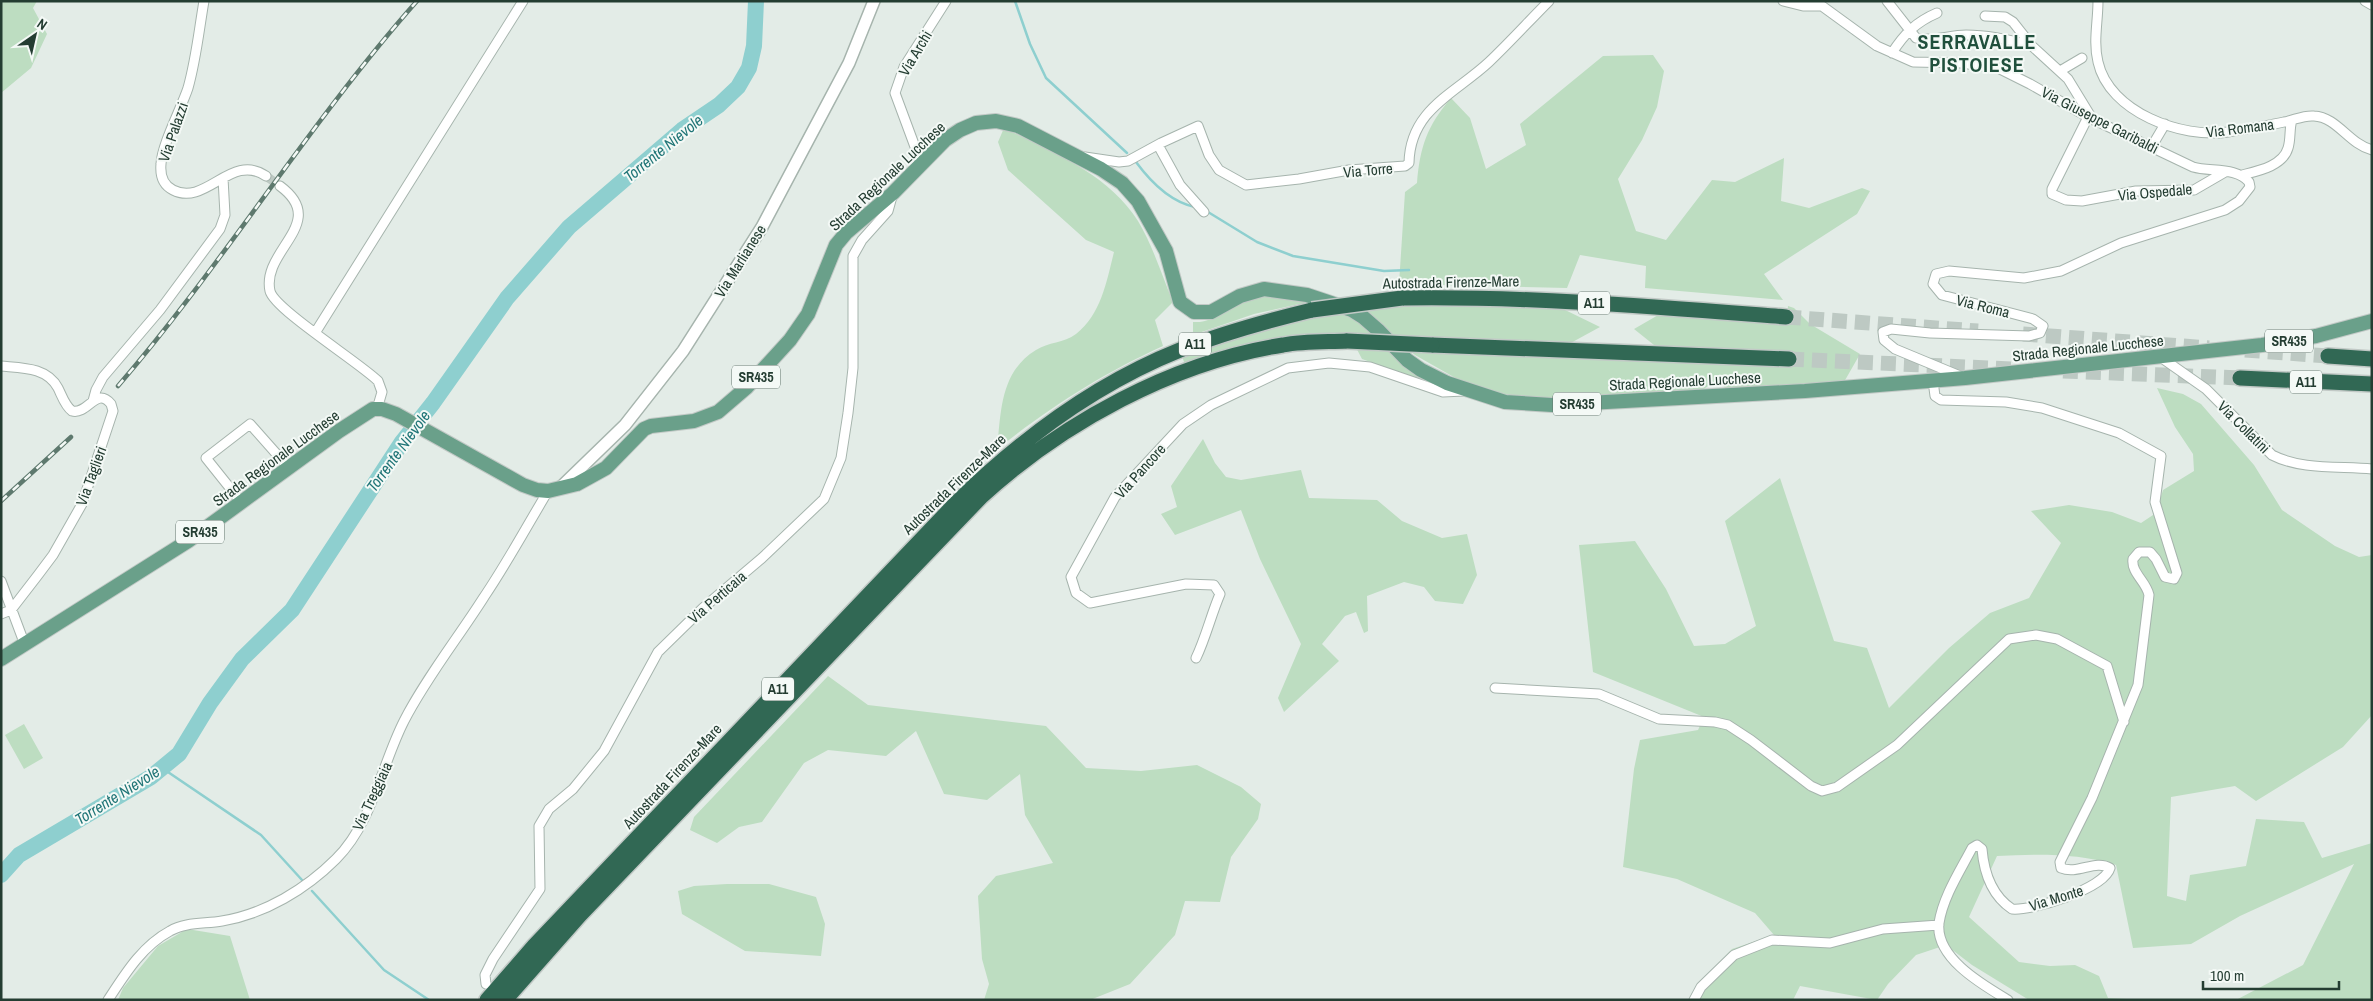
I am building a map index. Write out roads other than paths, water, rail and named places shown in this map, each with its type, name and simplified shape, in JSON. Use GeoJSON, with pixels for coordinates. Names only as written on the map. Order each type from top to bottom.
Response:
{"type":"FeatureCollection","features":[{"type":"Feature","properties":{"kind":"highway","name":"Autostrada Firenze-Mare"},"geometry":{"type":"LineString","coordinates":[[487,1000],[534,946],[948,510],[1008,455],[1070,410],[1132,372],[1179,351],[1244,327],[1312,310],[1402,298],[1487,297],[1548,300],[1786,317]]}},
{"type":"Feature","properties":{"kind":"highway","name":"Autostrada Firenze-Mare"},"geometry":{"type":"LineString","coordinates":[[505,1000],[580,915],[980,497],[1016,465],[1093,415],[1200,366],[1268,347],[1302,343],[1347,341],[1789,360]]}},
{"type":"Feature","properties":{"kind":"highway","name":"A11"},"geometry":{"type":"LineString","coordinates":[[2328,356],[2372,359]]}},
{"type":"Feature","properties":{"kind":"highway","name":"A11"},"geometry":{"type":"LineString","coordinates":[[2240,378],[2372,384]]}},
{"type":"Feature","properties":{"kind":"main road","name":"Strada Regionale Lucchese"},"geometry":{"type":"LineString","coordinates":[[554,490],[588,479],[606,468],[644,430],[651,426],[704,419],[729,404],[790,340],[808,314],[819,292],[836,245],[846,233],[893,193],[945,140],[960,130],[976,123],[996,121],[1018,126],[1122,183],[1138,201],[1166,251],[1180,302],[1187,308],[1201,313],[1211,312],[1240,296],[1264,289],[1307,295],[1357,313],[1379,330],[1415,366],[1467,390],[1506,402],[1552,406],[1933,381],[2278,343],[2330,333],[2372,321]]}},
{"type":"Feature","properties":{"kind":"main road","name":"Strada Regionale Lucchese"},"geometry":{"type":"LineString","coordinates":[[1,659],[25,646],[188,541],[339,431],[377,408]]}},
{"type":"Feature","properties":{"kind":"main road"},"geometry":{"type":"LineString","coordinates":[[377,408],[396,414],[531,488],[554,490]]}},
{"type":"Feature","properties":{"kind":"street","name":"Via Palazzi"},"geometry":{"type":"LineString","coordinates":[[204,1],[191,77],[162,155],[161,170],[166,184],[179,192],[193,192],[247,169],[255,170],[266,176]]}},
{"type":"Feature","properties":{"kind":"street"},"geometry":{"type":"LineString","coordinates":[[316,333],[523,1]]}},
{"type":"Feature","properties":{"kind":"street","name":"Via Archi"},"geometry":{"type":"LineString","coordinates":[[921,163],[895,93],[904,67],[946,1]]}},
{"type":"Feature","properties":{"kind":"street","name":"Via Torre"},"geometry":{"type":"LineString","coordinates":[[1158,145],[1198,126],[1210,155],[1219,170],[1246,185],[1299,180],[1349,170],[1405,166],[1409,163],[1409,146],[1438,101],[1489,62],[1549,1]]}},
{"type":"Feature","properties":{"kind":"street","name":"Via Giuseppe Garibaldi"},"geometry":{"type":"LineString","coordinates":[[1783,1],[1794,4],[1822,6],[1877,46],[1915,63],[1961,63],[1993,67],[2022,80],[2091,119],[2152,146],[2193,167],[2242,175]]}},
{"type":"Feature","properties":{"kind":"street"},"geometry":{"type":"LineString","coordinates":[[1887,1],[1914,37],[1923,39],[1966,35],[2014,41],[2032,46]]}},
{"type":"Feature","properties":{"kind":"street","name":"Via Romana"},"geometry":{"type":"LineString","coordinates":[[2098,1],[2095,44],[2098,63],[2105,82],[2114,94],[2127,104],[2165,124],[2188,131],[2212,133],[2292,120],[2304,116],[2318,116],[2330,122],[2354,142],[2372,150]]}},
{"type":"Feature","properties":{"kind":"street"},"geometry":{"type":"LineString","coordinates":[[2365,1],[2372,5]]}},
{"type":"Feature","properties":{"kind":"street","name":"Via Marlianese"},"geometry":{"type":"LineString","coordinates":[[554,490],[625,425],[683,351],[766,218],[849,64],[875,2]]}},
{"type":"Feature","properties":{"kind":"street"},"geometry":{"type":"LineString","coordinates":[[1892,53],[1909,30],[1922,19],[1937,13]]}},
{"type":"Feature","properties":{"kind":"street"},"geometry":{"type":"LineString","coordinates":[[1985,16],[2005,17],[2013,22],[2032,46],[2069,80],[2091,119]]}},
{"type":"Feature","properties":{"kind":"street"},"geometry":{"type":"LineString","coordinates":[[2060,71],[2082,58]]}},
{"type":"Feature","properties":{"kind":"street","name":"Via Ospedale"},"geometry":{"type":"LineString","coordinates":[[2091,119],[2053,187],[2052,194],[2062,199],[2082,201],[2136,191],[2194,190],[2225,172]]}},
{"type":"Feature","properties":{"kind":"street"},"geometry":{"type":"LineString","coordinates":[[2242,175],[2268,167],[2282,158],[2288,147],[2292,120]]}},
{"type":"Feature","properties":{"kind":"street"},"geometry":{"type":"LineString","coordinates":[[2152,146],[2165,124]]}},
{"type":"Feature","properties":{"kind":"street"},"geometry":{"type":"LineString","coordinates":[[1072,155],[1124,162],[1158,145],[1180,185],[1204,212]]}},
{"type":"Feature","properties":{"kind":"street","name":"Via Roma"},"geometry":{"type":"LineString","coordinates":[[1965,378],[1895,349],[1884,340],[1883,332],[1891,328],[1938,333],[2029,336],[2040,333],[2043,326],[2033,319],[1942,295],[1933,284],[1936,274],[1949,271],[2024,278],[2061,271],[2120,243],[2229,208],[2249,190],[2249,182],[2242,175]]}},
{"type":"Feature","properties":{"kind":"street"},"geometry":{"type":"LineString","coordinates":[[1,366],[36,370],[48,376],[56,384],[72,412],[80,411],[93,401],[102,377],[160,310],[220,230],[226,215],[223,178]]}},
{"type":"Feature","properties":{"kind":"street"},"geometry":{"type":"LineString","coordinates":[[210,185],[224,198]]}},
{"type":"Feature","properties":{"kind":"street"},"geometry":{"type":"LineString","coordinates":[[280,186],[295,198],[299,214],[296,227],[272,272],[270,289],[276,300],[378,381],[382,392],[377,408]]}},
{"type":"Feature","properties":{"kind":"street","name":"Via Perticaia"},"geometry":{"type":"LineString","coordinates":[[486,984],[485,975],[493,959],[540,889],[539,826],[549,809],[573,789],[604,751],[658,652],[703,608],[762,558],[790,529],[824,499],[841,458],[848,413],[853,368],[853,256],[862,240],[888,210],[893,193]]}},
{"type":"Feature","properties":{"kind":"street","name":"Via Collatini"},"geometry":{"type":"LineString","coordinates":[[2159,356],[2206,389],[2263,447],[2279,458],[2298,464],[2372,469]]}},
{"type":"Feature","properties":{"kind":"street","name":"Via Pancore"},"geometry":{"type":"LineString","coordinates":[[1196,658],[1205,640],[1211,614],[1220,594],[1214,585],[1186,584],[1090,603],[1076,593],[1071,577],[1115,497],[1183,424],[1211,405],[1288,368],[1329,363],[1370,367],[1443,392],[1467,390]]}},
{"type":"Feature","properties":{"kind":"street","name":"Via Monte"},"geometry":{"type":"LineString","coordinates":[[1933,381],[1935,396],[1941,400],[2006,402],[2042,408],[2119,433],[2161,456],[2155,502],[2178,573],[2174,579],[2165,577],[2156,559],[2150,552],[2140,552],[2133,559],[2133,569],[2147,588],[2148,602],[2138,685],[2092,798],[2060,862],[2061,868],[2068,870],[2104,865],[2110,868],[2108,874],[2100,881],[2065,898],[2012,909],[1988,881],[1983,867],[1982,850],[1977,845],[1972,848],[1950,892],[1942,911],[1939,925]]}},
{"type":"Feature","properties":{"kind":"street","name":"Via Taglieri"},"geometry":{"type":"LineString","coordinates":[[11,610],[53,555],[82,504],[113,411],[111,404],[106,399],[97,398],[93,401]]}},
{"type":"Feature","properties":{"kind":"street"},"geometry":{"type":"LineString","coordinates":[[242,503],[206,458],[250,424],[289,468]]}},
{"type":"Feature","properties":{"kind":"street","name":"Via Treggiaia"},"geometry":{"type":"LineString","coordinates":[[108,1000],[128,968],[147,948],[172,929],[224,921],[261,910],[312,882],[338,857],[355,834],[384,776],[404,722],[416,701],[554,490]]}},
{"type":"Feature","properties":{"kind":"street"},"geometry":{"type":"LineString","coordinates":[[1,581],[25,646]]}},
{"type":"Feature","properties":{"kind":"street"},"geometry":{"type":"LineString","coordinates":[[1,614],[11,610]]}},
{"type":"Feature","properties":{"kind":"street"},"geometry":{"type":"LineString","coordinates":[[1495,688],[1599,694],[1659,719],[1715,722],[1728,725],[1751,740],[1810,786],[1822,790],[1837,787],[1897,745],[2009,639],[2036,635],[2057,639],[2107,666],[2124,722]]}},
{"type":"Feature","properties":{"kind":"street"},"geometry":{"type":"LineString","coordinates":[[1694,1000],[1701,988],[1734,954],[1772,940],[1830,944],[1883,929],[1939,925],[1944,948],[1958,965],[1980,984],[2008,1000]]}},
{"type":"Feature","properties":{"kind":"waterway","name":"Torrente Nievole"},"geometry":{"type":"LineString","coordinates":[[1,875],[19,855],[151,777],[179,754],[210,703],[242,659],[292,610],[402,442],[433,403],[507,298],[569,227],[682,130],[719,105],[738,87],[749,68],[754,46],[756,1]]}},
{"type":"Feature","properties":{"kind":"waterway"},"geometry":{"type":"LineString","coordinates":[[1015,1],[1030,44],[1046,78],[1127,153]]}},
{"type":"Feature","properties":{"kind":"waterway"},"geometry":{"type":"LineString","coordinates":[[1136,162],[1169,196],[1195,207]]}},
{"type":"Feature","properties":{"kind":"waterway"},"geometry":{"type":"LineString","coordinates":[[1208,212],[1257,242],[1293,256],[1384,271],[1409,270]]}},
{"type":"Feature","properties":{"kind":"waterway"},"geometry":{"type":"LineString","coordinates":[[162,768],[261,835],[302,880]]}},
{"type":"Feature","properties":{"kind":"waterway"},"geometry":{"type":"LineString","coordinates":[[312,891],[384,970],[429,1000]]}},
{"type":"Feature","properties":{"kind":"tunnel"},"geometry":{"type":"LineString","coordinates":[[266,176],[280,186]]}},
{"type":"Feature","properties":{"kind":"tunnel"},"geometry":{"type":"LineString","coordinates":[[1786,317],[1978,331]]}},
{"type":"Feature","properties":{"kind":"tunnel"},"geometry":{"type":"LineString","coordinates":[[2023,334],[2209,348]]}},
{"type":"Feature","properties":{"kind":"tunnel"},"geometry":{"type":"LineString","coordinates":[[2245,350],[2328,356]]}},
{"type":"Feature","properties":{"kind":"tunnel"},"geometry":{"type":"LineString","coordinates":[[1789,359],[2012,369]]}},
{"type":"Feature","properties":{"kind":"tunnel"},"geometry":{"type":"LineString","coordinates":[[2063,371],[2240,378]]}},
{"type":"Feature","properties":{"kind":"railway"},"geometry":{"type":"LineString","coordinates":[[118,386],[194,291],[340,95],[417,1]]}},
{"type":"Feature","properties":{"kind":"railway"},"geometry":{"type":"LineString","coordinates":[[1,501],[71,437]]}},
{"type":"Feature","properties":{"kind":"district","name":"SERRAVALLE PISTOIESE"},"geometry":{"type":"Point","coordinates":[1977,52]}}]}
